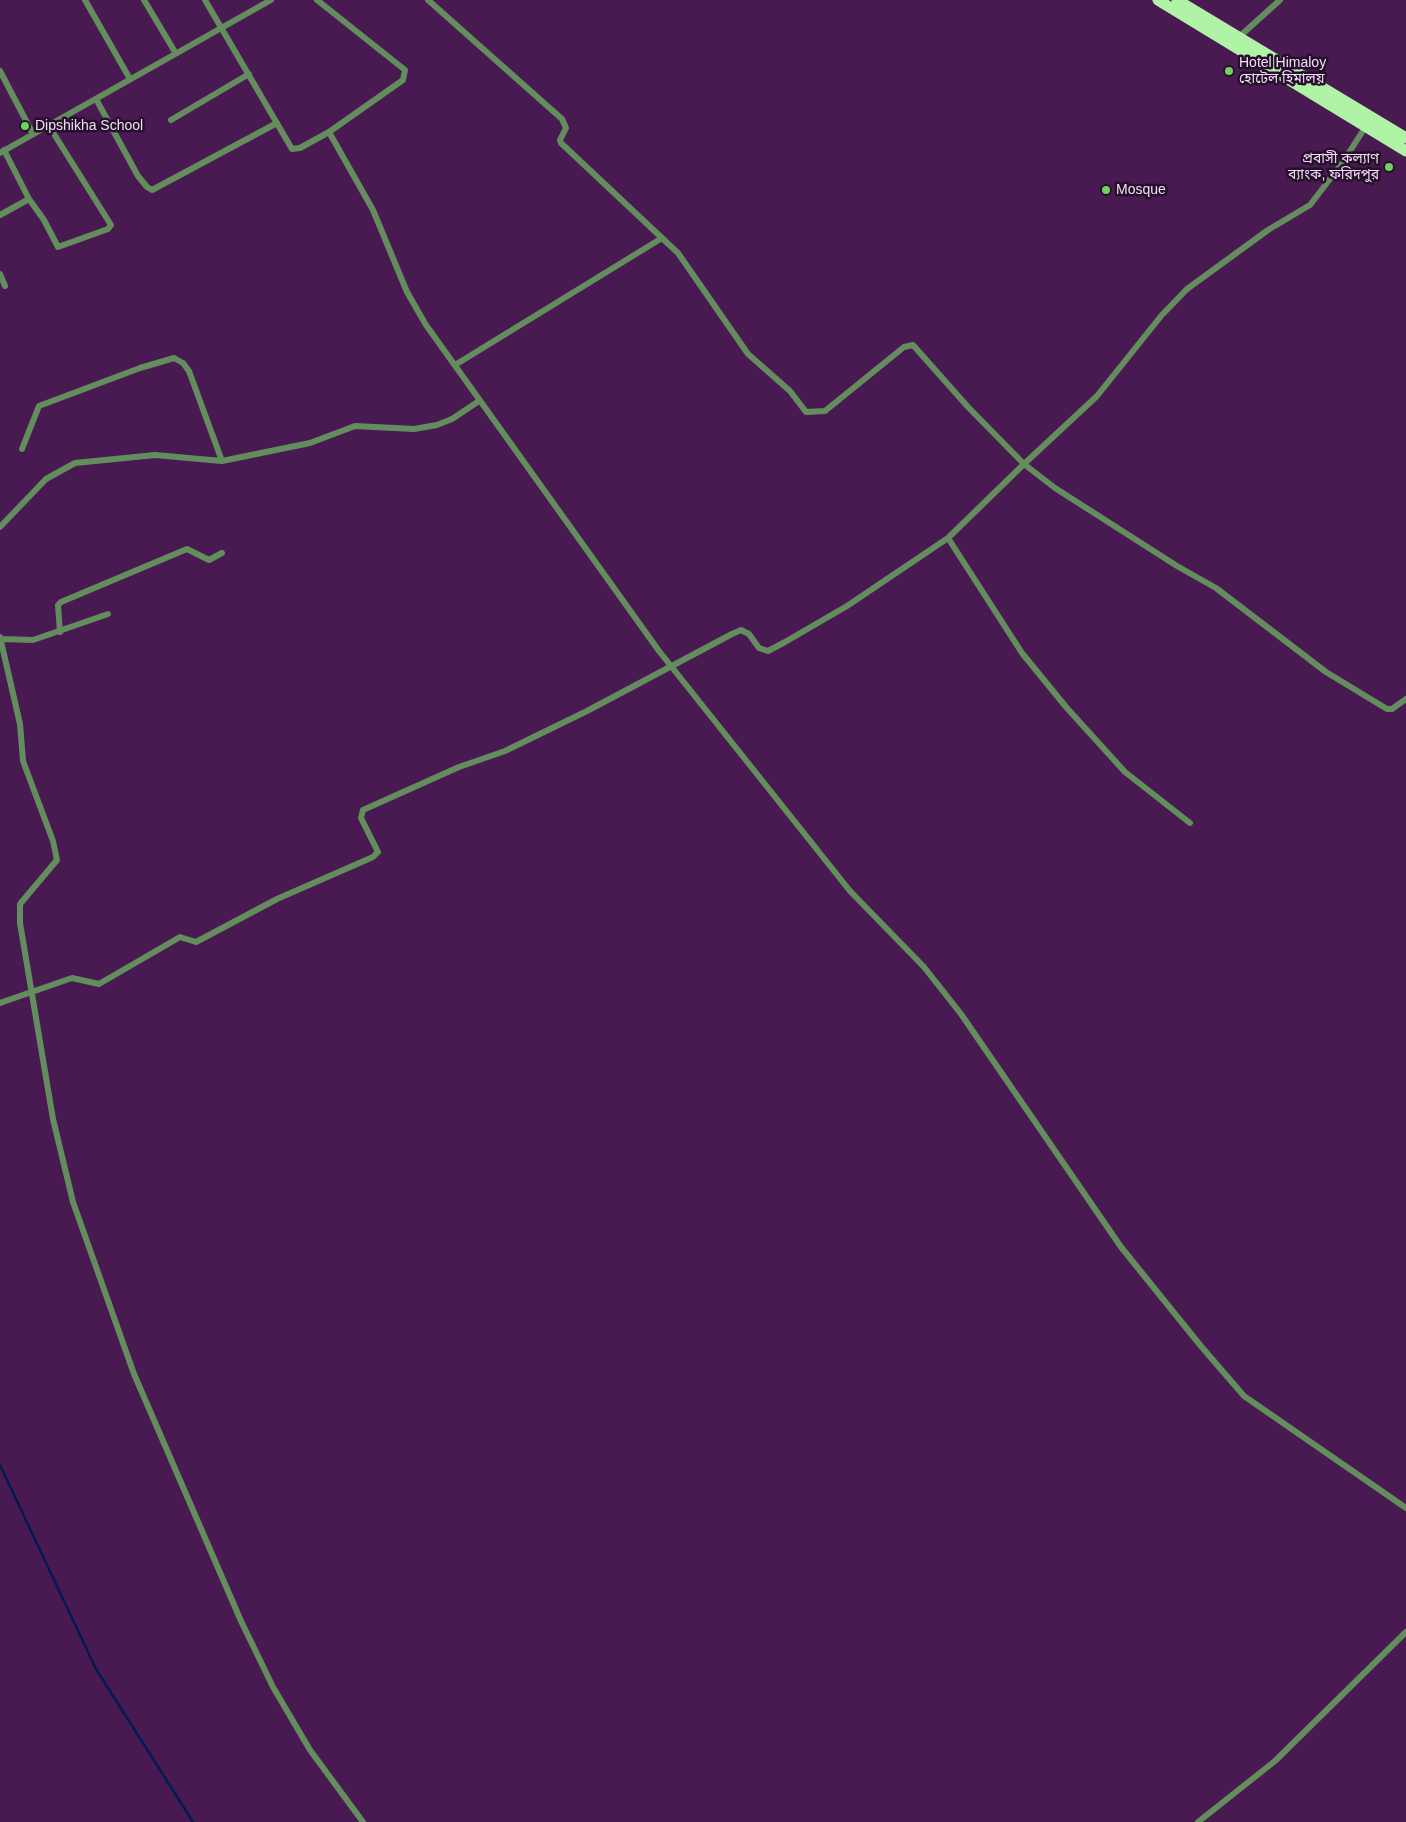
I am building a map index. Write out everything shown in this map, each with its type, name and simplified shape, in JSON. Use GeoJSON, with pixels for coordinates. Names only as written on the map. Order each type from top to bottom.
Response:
{"type":"FeatureCollection","features":[{"type":"Feature","properties":{"kind":"highway"},"geometry":{"type":"LineString","coordinates":[[1158,0],[1175,3],[1239,38],[1319,91],[1366,126],[1406,151]]}},
{"type":"Feature","properties":{"kind":"highway"},"geometry":{"type":"LineString","coordinates":[[1175,3],[1319,91],[1406,138]]}},
{"type":"Feature","properties":{"kind":"street"},"geometry":{"type":"LineString","coordinates":[[85,0],[130,79]]}},
{"type":"Feature","properties":{"kind":"street"},"geometry":{"type":"LineString","coordinates":[[144,0],[175,52]]}},
{"type":"Feature","properties":{"kind":"street"},"geometry":{"type":"LineString","coordinates":[[205,0],[289,145],[296,149],[330,132],[403,80],[405,75],[404,70],[317,0]]}},
{"type":"Feature","properties":{"kind":"street"},"geometry":{"type":"LineString","coordinates":[[49,126],[111,225],[108,229],[58,247],[44,220],[29,199],[2,151],[49,126],[175,52],[271,0]]}},
{"type":"Feature","properties":{"kind":"street"},"geometry":{"type":"LineString","coordinates":[[428,0],[562,119],[566,128],[560,140],[561,143],[678,253],[748,354],[790,391],[806,412],[825,411],[904,347],[913,345],[1024,464],[1063,493],[1216,588],[1326,672],[1387,709],[1392,709],[1406,699]]}},
{"type":"Feature","properties":{"kind":"street"},"geometry":{"type":"LineString","coordinates":[[1239,38],[1280,0]]}},
{"type":"Feature","properties":{"kind":"street"},"geometry":{"type":"LineString","coordinates":[[0,71],[34,134]]}},
{"type":"Feature","properties":{"kind":"street"},"geometry":{"type":"LineString","coordinates":[[171,120],[249,74]]}},
{"type":"Feature","properties":{"kind":"street"},"geometry":{"type":"LineString","coordinates":[[96,99],[138,176],[147,188],[152,190],[277,123]]}},
{"type":"Feature","properties":{"kind":"street"},"geometry":{"type":"LineString","coordinates":[[0,1003],[17,999],[32,990],[76,978],[99,984],[180,937],[196,942],[277,899],[373,857],[378,852],[361,818],[363,810],[459,767],[506,751],[587,711],[670,665],[741,630],[749,634],[759,648],[768,651],[847,606],[948,538],[1097,396],[1161,316],[1186,289],[1268,230],[1310,205],[1343,162],[1366,126]]}},
{"type":"Feature","properties":{"kind":"street"},"geometry":{"type":"LineString","coordinates":[[330,132],[373,210],[407,292],[426,325],[479,401],[670,665],[850,892],[924,967],[961,1014],[1121,1247],[1244,1396],[1406,1508]]}},
{"type":"Feature","properties":{"kind":"street"},"geometry":{"type":"LineString","coordinates":[[0,216],[29,199]]}},
{"type":"Feature","properties":{"kind":"street"},"geometry":{"type":"LineString","coordinates":[[454,365],[662,238]]}},
{"type":"Feature","properties":{"kind":"street"},"geometry":{"type":"LineString","coordinates":[[0,274],[5,286]]}},
{"type":"Feature","properties":{"kind":"street"},"geometry":{"type":"LineString","coordinates":[[22,449],[40,406],[140,368],[174,358],[183,363],[189,371],[222,461]]}},
{"type":"Feature","properties":{"kind":"street"},"geometry":{"type":"LineString","coordinates":[[0,531],[0,527],[46,479],[75,463],[155,455],[222,461],[310,443],[354,426],[414,429],[437,425],[452,419],[479,401]]}},
{"type":"Feature","properties":{"kind":"street"},"geometry":{"type":"LineString","coordinates":[[948,538],[1022,653],[1066,707],[1125,772],[1190,823]]}},
{"type":"Feature","properties":{"kind":"street"},"geometry":{"type":"LineString","coordinates":[[60,632],[58,605],[61,602],[187,549],[209,560],[222,553]]}},
{"type":"Feature","properties":{"kind":"street"},"geometry":{"type":"LineString","coordinates":[[108,614],[33,640],[0,638],[20,724],[23,761],[53,841],[57,860],[20,904],[20,923],[53,1119],[73,1202],[134,1374],[273,1687],[310,1750],[363,1822]]}},
{"type":"Feature","properties":{"kind":"street"},"geometry":{"type":"LineString","coordinates":[[1198,1822],[1275,1761],[1406,1632]]}},
{"type":"Feature","properties":{"kind":"waterway"},"geometry":{"type":"LineString","coordinates":[[0,1465],[96,1669],[193,1822]]}},
{"type":"Feature","properties":{"kind":"place","name":"Hotel Himaloy হোটেল হিমালয়"},"geometry":{"type":"Point","coordinates":[1229,71]}},
{"type":"Feature","properties":{"kind":"place","name":"Dipshikha School"},"geometry":{"type":"Point","coordinates":[25,126]}},
{"type":"Feature","properties":{"kind":"place","name":"প্রবাসী কল্যাণ ব্যাংক, ফরিদপুর"},"geometry":{"type":"Point","coordinates":[1389,167]}},
{"type":"Feature","properties":{"kind":"place","name":"Mosque"},"geometry":{"type":"Point","coordinates":[1106,190]}}]}
